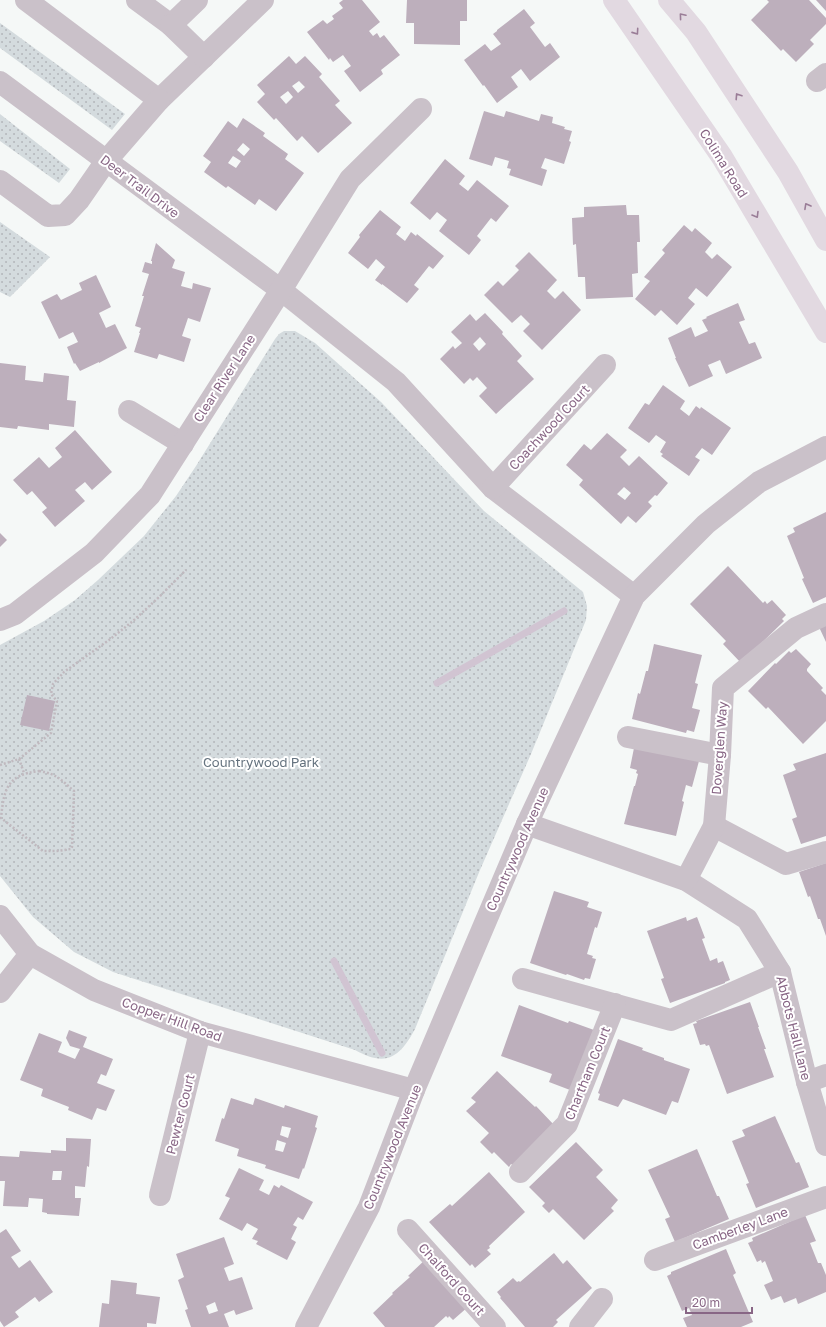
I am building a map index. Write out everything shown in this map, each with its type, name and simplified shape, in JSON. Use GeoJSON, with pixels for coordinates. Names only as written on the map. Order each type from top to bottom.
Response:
{"type":"FeatureCollection","features":[{"type":"Feature","properties":{"kind":"main road","name":"Colima Road"},"geometry":{"type":"LineString","coordinates":[[614,0],[722,157],[826,332]]}},
{"type":"Feature","properties":{"kind":"main road"},"geometry":{"type":"LineString","coordinates":[[669,0],[696,32],[788,172],[826,240]]}},
{"type":"Feature","properties":{"kind":"street"},"geometry":{"type":"LineString","coordinates":[[26,0],[159,100]]}},
{"type":"Feature","properties":{"kind":"street"},"geometry":{"type":"LineString","coordinates":[[137,0],[171,25],[204,57]]}},
{"type":"Feature","properties":{"kind":"street"},"geometry":{"type":"LineString","coordinates":[[171,25],[197,0]]}},
{"type":"Feature","properties":{"kind":"street"},"geometry":{"type":"LineString","coordinates":[[0,181],[48,216],[65,215],[79,200],[106,161],[159,100],[263,0]]}},
{"type":"Feature","properties":{"kind":"street","name":"Deer Trail Drive"},"geometry":{"type":"LineString","coordinates":[[0,82],[281,290],[396,382],[493,488],[634,596]]}},
{"type":"Feature","properties":{"kind":"street","name":"Clear River Lane"},"geometry":{"type":"LineString","coordinates":[[0,620],[15,614],[94,553],[150,495],[350,179],[421,109]]}},
{"type":"Feature","properties":{"kind":"street","name":"Coachwood Court"},"geometry":{"type":"LineString","coordinates":[[493,488],[605,365]]}},
{"type":"Feature","properties":{"kind":"street"},"geometry":{"type":"LineString","coordinates":[[129,411],[183,444]]}},
{"type":"Feature","properties":{"kind":"street","name":"Countrywood Avenue"},"geometry":{"type":"LineString","coordinates":[[306,1327],[369,1207],[414,1090],[527,824],[634,596],[706,524],[759,482],[826,447]]}},
{"type":"Feature","properties":{"kind":"street","name":"Doverglen Way"},"geometry":{"type":"LineString","coordinates":[[686,880],[714,826],[720,755],[723,688],[796,628],[826,614]]}},
{"type":"Feature","properties":{"kind":"street"},"geometry":{"type":"LineString","coordinates":[[628,737],[720,755]]}},
{"type":"Feature","properties":{"kind":"street","name":"Abbots Hall Lane"},"geometry":{"type":"LineString","coordinates":[[527,824],[686,880],[747,919],[780,972],[816,1078],[826,1145]]}},
{"type":"Feature","properties":{"kind":"street"},"geometry":{"type":"LineString","coordinates":[[714,826],[786,864],[826,852]]}},
{"type":"Feature","properties":{"kind":"street","name":"Copper Hill Road"},"geometry":{"type":"LineString","coordinates":[[0,916],[30,954],[94,990],[200,1032],[414,1090]]}},
{"type":"Feature","properties":{"kind":"street"},"geometry":{"type":"LineString","coordinates":[[0,992],[30,954]]}},
{"type":"Feature","properties":{"kind":"street"},"geometry":{"type":"LineString","coordinates":[[523,979],[671,1020],[780,972]]}},
{"type":"Feature","properties":{"kind":"street","name":"Chartham Court"},"geometry":{"type":"LineString","coordinates":[[520,1172],[566,1124],[615,1004]]}},
{"type":"Feature","properties":{"kind":"street","name":"Pewter Court"},"geometry":{"type":"LineString","coordinates":[[160,1195],[200,1032]]}},
{"type":"Feature","properties":{"kind":"street","name":"Camberley Lane"},"geometry":{"type":"LineString","coordinates":[[655,1260],[826,1197]]}},
{"type":"Feature","properties":{"kind":"street","name":"Chalford Court"},"geometry":{"type":"LineString","coordinates":[[408,1230],[495,1327]]}},
{"type":"Feature","properties":{"kind":"street"},"geometry":{"type":"LineString","coordinates":[[580,1327],[602,1299]]}},
{"type":"Feature","properties":{"kind":"path"},"geometry":{"type":"LineString","coordinates":[[0,765],[18,759],[50,733],[57,701],[51,694],[53,684],[64,672],[133,621],[186,570]]}},
{"type":"Feature","properties":{"kind":"path"},"geometry":{"type":"LineString","coordinates":[[18,759],[24,774]]}},
{"type":"Feature","properties":{"kind":"path"},"geometry":{"type":"LineString","coordinates":[[38,771],[52,773],[74,791],[71,849],[57,852],[43,851],[2,818],[4,793],[9,784],[24,774],[38,771]]}},
{"type":"Feature","properties":{"kind":"green space"},"geometry":{"type":"Polygon","coordinates":[[[0,23],[125,114],[112,130],[0,48],[0,23]]]}},
{"type":"Feature","properties":{"kind":"green space"},"geometry":{"type":"Polygon","coordinates":[[[0,114],[70,169],[59,183],[0,141],[0,114]]]}},
{"type":"Feature","properties":{"kind":"green space"},"geometry":{"type":"Polygon","coordinates":[[[0,222],[50,257],[10,297],[0,292],[0,222]]]}},
{"type":"Feature","properties":{"kind":"green space","name":"Countrywood Park"},"geometry":{"type":"Polygon","coordinates":[[[284,331],[295,331],[315,343],[381,402],[484,511],[583,592],[587,606],[586,620],[531,754],[480,870],[415,1029],[400,1051],[389,1058],[382,1059],[370,1057],[355,1050],[113,972],[74,952],[33,917],[0,876],[0,645],[44,621],[75,600],[144,536],[176,496],[275,339],[284,331]]]}},
{"type":"Feature","properties":{"kind":"building"},"geometry":{"type":"Polygon","coordinates":[[[343,0],[362,0],[380,22],[369,31],[373,36],[377,33],[380,38],[384,35],[400,55],[381,70],[383,74],[360,92],[344,71],[351,66],[343,55],[333,62],[330,58],[329,60],[307,32],[323,20],[327,24],[334,19],[332,16],[343,8],[339,3],[343,0]]]}},
{"type":"Feature","properties":{"kind":"building"},"geometry":{"type":"Polygon","coordinates":[[[407,0],[467,0],[467,21],[460,21],[460,45],[414,44],[414,23],[406,23],[407,0]]]}},
{"type":"Feature","properties":{"kind":"building"},"geometry":{"type":"Polygon","coordinates":[[[767,0],[809,0],[826,18],[826,24],[810,40],[814,44],[796,62],[783,49],[781,51],[751,20],[769,2],[767,0]]]}},
{"type":"Feature","properties":{"kind":"building"},"geometry":{"type":"Polygon","coordinates":[[[816,0],[826,0],[826,11],[816,0]]]}},
{"type":"Feature","properties":{"kind":"building"},"geometry":{"type":"Polygon","coordinates":[[[524,9],[535,23],[530,27],[545,47],[550,43],[560,57],[530,81],[521,69],[511,77],[518,87],[497,103],[464,60],[485,44],[491,51],[501,44],[493,34],[524,9]]]}},
{"type":"Feature","properties":{"kind":"building"},"geometry":{"type":"Polygon","coordinates":[[[289,56],[296,64],[305,56],[322,74],[319,77],[340,101],[335,105],[352,123],[318,153],[302,136],[297,141],[276,118],[274,120],[257,102],[265,94],[257,85],[289,56]],[[299,81],[292,86],[298,93],[305,87],[299,81]],[[288,91],[280,97],[286,104],[293,97],[288,91]]]}},
{"type":"Feature","properties":{"kind":"building"},"geometry":{"type":"Polygon","coordinates":[[[484,111],[504,117],[506,111],[539,121],[541,114],[553,117],[552,123],[572,131],[569,141],[571,142],[564,164],[545,158],[541,168],[547,170],[542,186],[509,175],[511,169],[507,168],[509,161],[495,157],[492,166],[469,159],[484,111]]]}},
{"type":"Feature","properties":{"kind":"building"},"geometry":{"type":"Polygon","coordinates":[[[243,118],[265,133],[263,136],[288,154],[285,159],[304,173],[276,211],[259,199],[255,205],[228,186],[226,188],[204,172],[211,162],[203,156],[228,121],[237,128],[243,118]],[[243,143],[237,150],[244,156],[250,149],[243,143]],[[233,156],[228,163],[236,168],[241,161],[233,156]]]}},
{"type":"Feature","properties":{"kind":"building"},"geometry":{"type":"Polygon","coordinates":[[[445,159],[465,176],[459,184],[468,191],[477,180],[509,206],[496,222],[491,218],[477,236],[481,240],[469,255],[439,231],[447,220],[437,212],[430,220],[410,203],[445,159]]]}},
{"type":"Feature","properties":{"kind":"building"},"geometry":{"type":"Polygon","coordinates":[[[626,205],[627,215],[639,215],[640,242],[637,242],[638,273],[632,274],[633,297],[586,299],[585,277],[578,277],[576,244],[573,245],[572,218],[584,217],[584,207],[626,205]]]}},
{"type":"Feature","properties":{"kind":"building"},"geometry":{"type":"Polygon","coordinates":[[[380,210],[401,227],[396,234],[405,241],[411,232],[416,236],[417,234],[444,256],[433,269],[429,266],[414,285],[419,289],[407,303],[375,280],[385,267],[376,259],[368,269],[348,253],[360,237],[359,235],[380,210]]]}},
{"type":"Feature","properties":{"kind":"building"},"geometry":{"type":"Polygon","coordinates":[[[684,225],[692,232],[695,228],[712,243],[705,252],[712,259],[717,254],[732,267],[707,297],[696,288],[688,298],[695,304],[677,325],[661,310],[655,316],[635,299],[650,281],[644,277],[665,253],[662,250],[684,225]]]}},
{"type":"Feature","properties":{"kind":"building"},"geometry":{"type":"Polygon","coordinates":[[[156,243],[175,260],[172,268],[185,272],[181,286],[192,289],[193,283],[211,288],[200,322],[188,318],[182,336],[191,339],[184,362],[159,354],[157,359],[134,352],[141,328],[135,326],[149,274],[142,272],[145,262],[152,264],[151,261],[156,243]]]}},
{"type":"Feature","properties":{"kind":"building"},"geometry":{"type":"Polygon","coordinates":[[[529,252],[557,280],[547,291],[555,299],[563,291],[581,310],[542,350],[523,331],[530,324],[521,315],[512,323],[484,295],[498,281],[503,286],[519,270],[515,266],[529,252]]]}},
{"type":"Feature","properties":{"kind":"building"},"geometry":{"type":"Polygon","coordinates":[[[96,275],[111,307],[99,313],[106,328],[115,324],[127,348],[80,371],[75,363],[74,364],[67,347],[78,342],[73,332],[59,339],[41,302],[57,294],[61,300],[82,290],[79,283],[96,275]]]}},
{"type":"Feature","properties":{"kind":"building"},"geometry":{"type":"Polygon","coordinates":[[[738,303],[745,320],[739,322],[749,344],[755,342],[762,358],[726,374],[720,360],[708,365],[713,376],[689,387],[675,358],[668,338],[691,327],[695,337],[708,331],[702,320],[738,303]]]}},
{"type":"Feature","properties":{"kind":"building"},"geometry":{"type":"Polygon","coordinates":[[[485,313],[503,332],[502,334],[522,356],[517,361],[534,379],[496,414],[479,396],[487,388],[477,377],[473,381],[470,378],[464,384],[440,359],[453,346],[455,349],[462,343],[451,332],[470,314],[476,321],[485,313]],[[480,337],[473,344],[479,351],[486,344],[480,337]]]}},
{"type":"Feature","properties":{"kind":"building"},"geometry":{"type":"Polygon","coordinates":[[[0,363],[26,366],[25,380],[43,382],[44,373],[69,376],[67,400],[76,401],[74,427],[49,424],[49,430],[18,426],[17,429],[0,427],[0,363]]]}},
{"type":"Feature","properties":{"kind":"building"},"geometry":{"type":"Polygon","coordinates":[[[663,385],[685,401],[680,409],[689,416],[696,406],[700,409],[701,407],[731,428],[712,455],[702,448],[695,457],[700,460],[689,476],[661,456],[663,454],[660,452],[666,442],[656,435],[649,443],[628,428],[645,403],[649,405],[663,385]]]}},
{"type":"Feature","properties":{"kind":"building"},"geometry":{"type":"Polygon","coordinates":[[[75,430],[112,472],[92,490],[85,482],[75,490],[85,501],[55,527],[42,512],[47,508],[32,491],[27,495],[13,480],[39,457],[49,468],[62,457],[55,448],[75,430]]]}},
{"type":"Feature","properties":{"kind":"building"},"geometry":{"type":"Polygon","coordinates":[[[607,433],[627,450],[620,457],[629,466],[639,456],[668,483],[657,496],[655,495],[648,502],[652,506],[636,523],[628,516],[621,524],[579,485],[583,480],[566,465],[584,444],[591,450],[607,433]],[[624,487],[617,494],[625,500],[631,493],[624,487]]]}},
{"type":"Feature","properties":{"kind":"building"},"geometry":{"type":"Polygon","coordinates":[[[826,512],[826,597],[813,603],[802,579],[804,578],[787,536],[795,532],[793,528],[826,512]]]}},
{"type":"Feature","properties":{"kind":"building"},"geometry":{"type":"Polygon","coordinates":[[[0,533],[7,540],[0,547],[0,533]]]}},
{"type":"Feature","properties":{"kind":"building"},"geometry":{"type":"Polygon","coordinates":[[[728,566],[763,603],[765,601],[767,604],[772,600],[786,615],[782,619],[784,621],[741,663],[723,644],[726,641],[690,604],[728,566]]]}},
{"type":"Feature","properties":{"kind":"building"},"geometry":{"type":"Polygon","coordinates":[[[826,624],[826,642],[819,627],[826,624]]]}},
{"type":"Feature","properties":{"kind":"building"},"geometry":{"type":"Polygon","coordinates":[[[654,644],[702,655],[695,683],[698,684],[692,708],[700,710],[694,732],[687,730],[686,733],[632,719],[638,693],[640,694],[646,671],[648,671],[654,644]]]}},
{"type":"Feature","properties":{"kind":"building"},"geometry":{"type":"Polygon","coordinates":[[[796,649],[811,664],[807,671],[823,688],[821,690],[826,695],[826,721],[803,744],[768,707],[766,709],[748,691],[775,663],[776,664],[789,651],[791,653],[796,649]]]}},
{"type":"Feature","properties":{"kind":"building"},"geometry":{"type":"Polygon","coordinates":[[[27,695],[55,701],[49,731],[20,725],[27,695]]]}},
{"type":"Feature","properties":{"kind":"building"},"geometry":{"type":"Polygon","coordinates":[[[634,748],[699,761],[692,787],[686,785],[682,801],[684,802],[676,836],[624,824],[638,774],[636,773],[637,770],[630,768],[634,748]]]}},
{"type":"Feature","properties":{"kind":"building"},"geometry":{"type":"Polygon","coordinates":[[[826,753],[826,836],[801,844],[792,819],[797,817],[783,775],[796,770],[793,764],[826,753]]]}},
{"type":"Feature","properties":{"kind":"building"},"geometry":{"type":"Polygon","coordinates":[[[826,863],[826,936],[810,896],[808,897],[799,872],[826,863]]]}},
{"type":"Feature","properties":{"kind":"building"},"geometry":{"type":"Polygon","coordinates":[[[554,891],[589,902],[587,907],[602,912],[597,928],[595,927],[587,954],[596,959],[590,979],[585,978],[584,980],[530,963],[554,891]]]}},
{"type":"Feature","properties":{"kind":"building"},"geometry":{"type":"Polygon","coordinates":[[[686,917],[687,921],[697,917],[705,938],[702,939],[710,961],[717,958],[718,963],[723,961],[730,980],[670,1003],[661,979],[664,978],[647,931],[686,917]]]}},
{"type":"Feature","properties":{"kind":"building"},"geometry":{"type":"Polygon","coordinates":[[[750,1002],[774,1077],[727,1094],[709,1045],[700,1045],[693,1024],[697,1023],[696,1021],[750,1002]]]}},
{"type":"Feature","properties":{"kind":"building"},"geometry":{"type":"Polygon","coordinates":[[[519,1005],[568,1023],[569,1021],[594,1030],[570,1090],[549,1082],[552,1074],[501,1056],[519,1005]]]}},
{"type":"Feature","properties":{"kind":"building"},"geometry":{"type":"Polygon","coordinates":[[[69,1030],[87,1037],[83,1047],[113,1059],[106,1076],[101,1074],[97,1083],[115,1090],[106,1111],[97,1108],[92,1120],[68,1110],[69,1107],[41,1096],[43,1089],[20,1080],[39,1033],[62,1042],[58,1052],[75,1059],[80,1049],[70,1046],[66,1038],[69,1030]]]}},
{"type":"Feature","properties":{"kind":"building"},"geometry":{"type":"Polygon","coordinates":[[[618,1039],[643,1048],[642,1050],[664,1058],[664,1060],[690,1069],[678,1103],[672,1101],[666,1115],[623,1099],[618,1107],[598,1100],[600,1094],[598,1093],[618,1039]]]}},
{"type":"Feature","properties":{"kind":"building"},"geometry":{"type":"Polygon","coordinates":[[[497,1071],[535,1107],[536,1106],[555,1126],[514,1166],[511,1164],[509,1167],[494,1152],[492,1154],[480,1142],[489,1133],[466,1111],[476,1102],[471,1098],[497,1071]]]}},
{"type":"Feature","properties":{"kind":"building"},"geometry":{"type":"Polygon","coordinates":[[[231,1098],[253,1105],[255,1098],[284,1108],[285,1105],[318,1116],[315,1127],[317,1128],[304,1169],[303,1168],[299,1179],[265,1168],[266,1165],[237,1156],[239,1149],[215,1141],[222,1118],[224,1119],[231,1098]],[[282,1126],[280,1135],[288,1138],[291,1128],[282,1126]],[[277,1140],[275,1150],[283,1152],[286,1143],[277,1140]]]}},
{"type":"Feature","properties":{"kind":"building"},"geometry":{"type":"Polygon","coordinates":[[[775,1116],[796,1163],[799,1162],[809,1187],[756,1208],[746,1184],[749,1183],[732,1141],[745,1136],[742,1130],[775,1116]]]}},
{"type":"Feature","properties":{"kind":"building"},"geometry":{"type":"Polygon","coordinates":[[[66,1138],[91,1139],[89,1167],[87,1166],[85,1187],[75,1186],[75,1198],[81,1198],[79,1216],[47,1214],[42,1212],[43,1199],[29,1198],[28,1207],[3,1206],[5,1181],[0,1181],[0,1156],[19,1157],[20,1151],[51,1153],[51,1150],[66,1151],[66,1138]],[[53,1171],[52,1180],[61,1180],[62,1171],[53,1171]]]}},
{"type":"Feature","properties":{"kind":"building"},"geometry":{"type":"Polygon","coordinates":[[[576,1142],[603,1170],[596,1177],[618,1200],[611,1208],[614,1211],[584,1240],[553,1209],[549,1213],[542,1206],[545,1203],[529,1187],[576,1142]]]}},
{"type":"Feature","properties":{"kind":"building"},"geometry":{"type":"Polygon","coordinates":[[[697,1149],[717,1196],[719,1196],[729,1219],[675,1242],[665,1219],[670,1217],[648,1170],[697,1149]]]}},
{"type":"Feature","properties":{"kind":"building"},"geometry":{"type":"Polygon","coordinates":[[[239,1168],[264,1180],[259,1190],[269,1195],[274,1185],[279,1188],[281,1185],[313,1202],[303,1220],[298,1217],[293,1225],[297,1227],[291,1239],[296,1242],[287,1260],[256,1244],[258,1241],[252,1239],[258,1229],[247,1223],[242,1231],[219,1219],[230,1198],[225,1196],[239,1168]]]}},
{"type":"Feature","properties":{"kind":"building"},"geometry":{"type":"Polygon","coordinates":[[[489,1172],[525,1212],[489,1246],[490,1248],[487,1250],[491,1254],[475,1268],[472,1264],[470,1266],[429,1222],[450,1204],[452,1206],[489,1172]]]}},
{"type":"Feature","properties":{"kind":"building"},"geometry":{"type":"Polygon","coordinates":[[[805,1215],[816,1241],[810,1243],[818,1263],[821,1263],[826,1275],[826,1292],[798,1304],[796,1298],[784,1303],[781,1296],[771,1300],[764,1285],[773,1281],[765,1261],[762,1263],[761,1260],[757,1262],[748,1243],[753,1241],[752,1238],[805,1215]]]}},
{"type":"Feature","properties":{"kind":"building"},"geometry":{"type":"Polygon","coordinates":[[[6,1229],[21,1251],[11,1257],[19,1268],[30,1260],[53,1292],[39,1302],[35,1297],[15,1312],[19,1317],[4,1327],[0,1321],[0,1233],[6,1229]]]}},
{"type":"Feature","properties":{"kind":"building"},"geometry":{"type":"Polygon","coordinates":[[[224,1237],[234,1264],[224,1268],[229,1281],[242,1277],[253,1309],[236,1315],[234,1310],[224,1314],[229,1327],[191,1327],[185,1310],[188,1309],[178,1280],[184,1277],[176,1254],[224,1237]],[[215,1302],[206,1306],[209,1314],[218,1311],[215,1302]]]}},
{"type":"Feature","properties":{"kind":"building"},"geometry":{"type":"Polygon","coordinates":[[[726,1249],[736,1273],[733,1275],[753,1322],[741,1327],[687,1327],[683,1318],[692,1315],[689,1308],[682,1311],[667,1276],[671,1274],[671,1272],[726,1249]]]}},
{"type":"Feature","properties":{"kind":"building"},"geometry":{"type":"Polygon","coordinates":[[[554,1253],[563,1264],[567,1260],[592,1288],[556,1320],[558,1322],[553,1327],[525,1327],[500,1298],[501,1297],[497,1292],[513,1278],[517,1282],[520,1282],[554,1253]]]}},
{"type":"Feature","properties":{"kind":"building"},"geometry":{"type":"Polygon","coordinates":[[[428,1257],[469,1306],[453,1320],[449,1316],[448,1318],[446,1316],[434,1327],[385,1327],[373,1313],[428,1257]]]}},
{"type":"Feature","properties":{"kind":"building"},"geometry":{"type":"Polygon","coordinates":[[[111,1280],[137,1283],[136,1294],[160,1297],[156,1324],[147,1323],[147,1327],[99,1327],[102,1303],[109,1304],[111,1280]]]}},
{"type":"Feature","properties":{"kind":"waterway"},"geometry":{"type":"LineString","coordinates":[[437,683],[564,611]]}},
{"type":"Feature","properties":{"kind":"waterway"},"geometry":{"type":"LineString","coordinates":[[334,961],[382,1053]]}}]}
